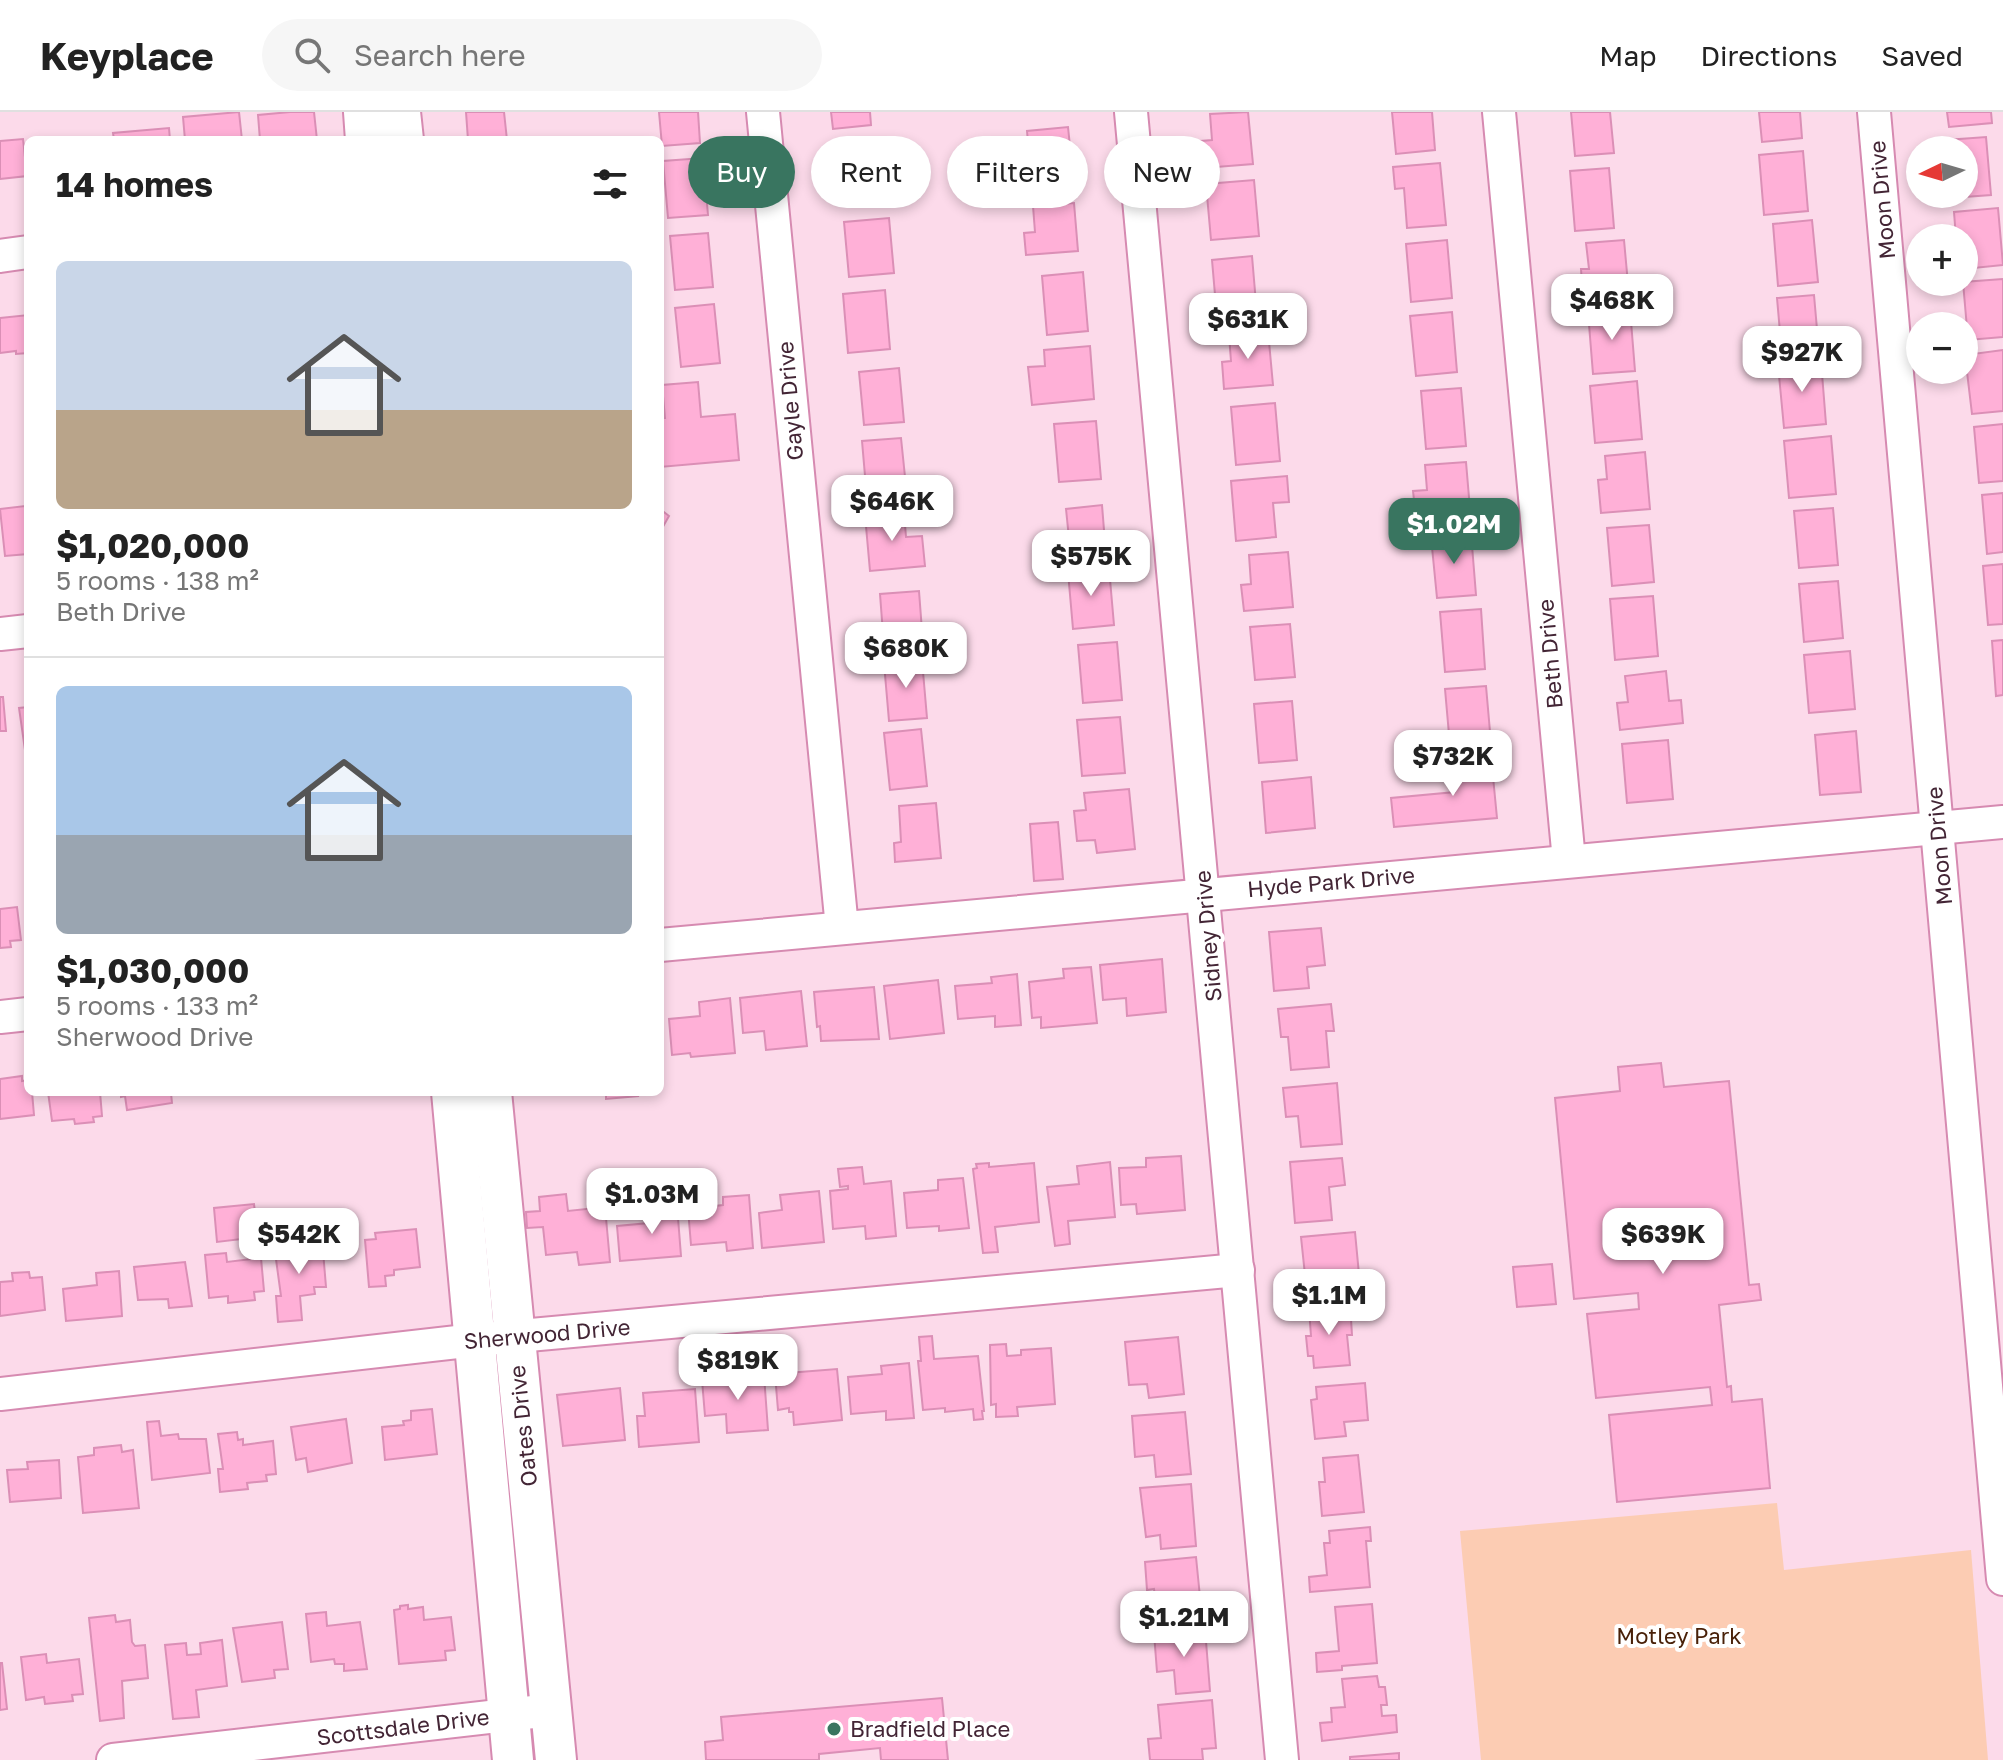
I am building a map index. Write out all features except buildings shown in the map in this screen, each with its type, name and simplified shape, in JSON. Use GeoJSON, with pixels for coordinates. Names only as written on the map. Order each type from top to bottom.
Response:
{"type":"FeatureCollection","features":[{"type":"Feature","properties":{"kind":"main road"},"geometry":{"type":"LineString","coordinates":[[364,112],[366,136]]}},
{"type":"Feature","properties":{"kind":"main road"},"geometry":{"type":"LineString","coordinates":[[400,112],[403,136]]}},
{"type":"Feature","properties":{"kind":"main road","name":"Oates Drive"},"geometry":{"type":"LineString","coordinates":[[453,1096],[494,1339],[556,1760]]}},
{"type":"Feature","properties":{"kind":"main road","name":"Oates Drive"},"geometry":{"type":"LineString","coordinates":[[491,1096],[494,1339],[513,1760]]}},
{"type":"Feature","properties":{"kind":"street","name":"Gayle Drive"},"geometry":{"type":"LineString","coordinates":[[763,112],[842,928]]}},
{"type":"Feature","properties":{"kind":"street","name":"Sidney Drive"},"geometry":{"type":"LineString","coordinates":[[1131,112],[1282,1760]]}},
{"type":"Feature","properties":{"kind":"street","name":"Beth Drive"},"geometry":{"type":"LineString","coordinates":[[1499,112],[1569,861]]}},
{"type":"Feature","properties":{"kind":"street","name":"Moon Drive"},"geometry":{"type":"LineString","coordinates":[[1874,112],[2003,1579]]}},
{"type":"Feature","properties":{"kind":"street"},"geometry":{"type":"LineString","coordinates":[[0,256],[24,253]]}},
{"type":"Feature","properties":{"kind":"street"},"geometry":{"type":"LineString","coordinates":[[0,634],[24,631]]}},
{"type":"Feature","properties":{"kind":"street","name":"Hyde Park Drive"},"geometry":{"type":"LineString","coordinates":[[664,945],[2003,822]]}},
{"type":"Feature","properties":{"kind":"street"},"geometry":{"type":"LineString","coordinates":[[0,1017],[24,1014]]}},
{"type":"Feature","properties":{"kind":"street","name":"Sherwood Drive"},"geometry":{"type":"LineString","coordinates":[[0,1394],[494,1339],[1238,1270]]}},
{"type":"Feature","properties":{"kind":"street","name":"Scottsdale Drive"},"geometry":{"type":"LineString","coordinates":[[113,1760],[551,1710]]}},
{"type":"Feature","properties":{"kind":"green space","name":"Motley Park"},"geometry":{"type":"Polygon","coordinates":[[[1777,1503],[1784,1570],[1971,1550],[1988,1760],[1481,1760],[1460,1531],[1777,1503]]]}},
{"type":"Feature","properties":{"kind":"place","name":"Bradfield Place"},"geometry":{"type":"Point","coordinates":[834,1729]}}]}
